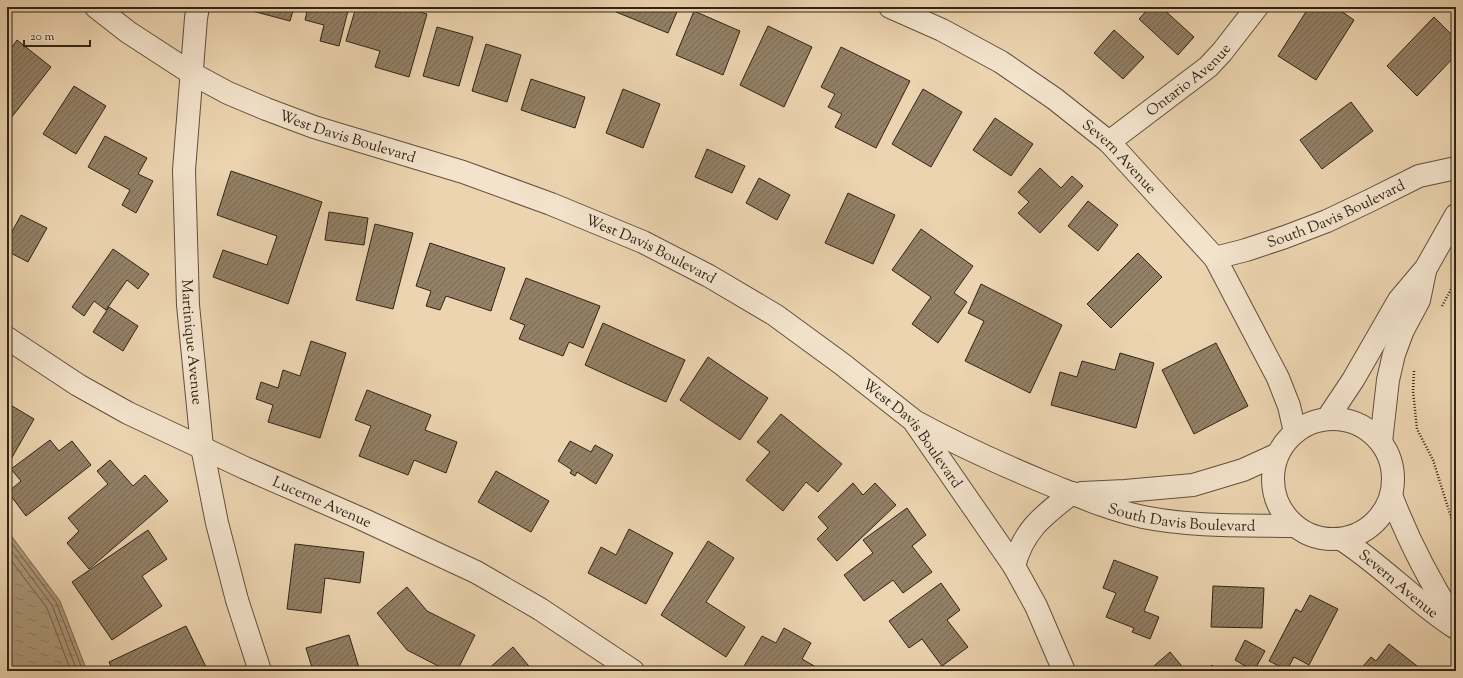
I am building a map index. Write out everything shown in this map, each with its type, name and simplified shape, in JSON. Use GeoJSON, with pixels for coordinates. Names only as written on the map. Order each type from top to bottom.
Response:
{"type":"FeatureCollection","features":[{"type":"Feature","properties":{"kind":"street","name":"West Davis Boulevard"},"geometry":{"type":"LineString","coordinates":[[96,7],[128,32],[191,73],[228,93],[272,112],[314,127],[463,172],[551,204],[643,242],[709,276],[775,315],[842,364],[913,420],[1014,566],[1036,606],[1064,671]]}},
{"type":"Feature","properties":{"kind":"street","name":"Martinique Avenue"},"geometry":{"type":"LineString","coordinates":[[198,7],[191,73],[184,170],[187,289],[202,447],[217,523],[237,600],[260,671]]}},
{"type":"Feature","properties":{"kind":"street","name":"Severn Avenue"},"geometry":{"type":"LineString","coordinates":[[890,7],[942,30],[1000,62],[1055,99],[1110,142],[1215,258],[1278,378],[1289,406],[1295,432]]}},
{"type":"Feature","properties":{"kind":"street","name":"Ontario Avenue"},"geometry":{"type":"LineString","coordinates":[[1110,142],[1208,67],[1222,52],[1257,7]]}},
{"type":"Feature","properties":{"kind":"street","name":"South Davis Boulevard"},"geometry":{"type":"LineString","coordinates":[[1215,258],[1246,250],[1285,237],[1320,223],[1419,176],[1456,168]]}},
{"type":"Feature","properties":{"kind":"street"},"geometry":{"type":"LineString","coordinates":[[1325,419],[1353,380],[1399,300],[1426,268],[1456,215]]}},
{"type":"Feature","properties":{"kind":"street"},"geometry":{"type":"LineString","coordinates":[[1381,442],[1388,380],[1394,354],[1403,330],[1419,300],[1426,268]]}},
{"type":"Feature","properties":{"kind":"street","name":"Lucerne Avenue"},"geometry":{"type":"LineString","coordinates":[[7,338],[78,385],[128,413],[245,468],[362,518],[476,572],[540,609],[633,671]]}},
{"type":"Feature","properties":{"kind":"street","name":"Severn Avenue"},"geometry":{"type":"LineString","coordinates":[[1278,378],[1298,399],[1325,419]]}},
{"type":"Feature","properties":{"kind":"street"},"geometry":{"type":"LineString","coordinates":[[1325,419],[1351,421],[1372,433],[1381,442],[1390,458],[1394,476],[1392,495],[1384,511],[1373,524],[1358,534],[1341,539],[1324,539],[1309,534],[1295,526],[1282,511],[1274,493],[1273,473],[1278,454],[1285,442],[1295,432],[1308,424],[1325,419]]}},
{"type":"Feature","properties":{"kind":"street","name":"South Davis Boulevard"},"geometry":{"type":"LineString","coordinates":[[913,420],[957,444],[1004,465],[1106,506],[1143,517],[1209,525],[1295,526]]}},
{"type":"Feature","properties":{"kind":"street","name":"South Davis Boulevard"},"geometry":{"type":"LineString","coordinates":[[1072,493],[1125,492],[1193,485],[1243,470],[1278,454]]}},
{"type":"Feature","properties":{"kind":"street"},"geometry":{"type":"LineString","coordinates":[[1014,566],[1018,552],[1032,527],[1072,493]]}},
{"type":"Feature","properties":{"kind":"street","name":"Severn Avenue"},"geometry":{"type":"LineString","coordinates":[[1392,495],[1402,524],[1415,551],[1456,623]]}},
{"type":"Feature","properties":{"kind":"street","name":"Severn Avenue"},"geometry":{"type":"LineString","coordinates":[[1341,539],[1356,549],[1424,606],[1456,628]]}},
{"type":"Feature","properties":{"kind":"path"},"geometry":{"type":"LineString","coordinates":[[1441,307],[1456,280]]}},
{"type":"Feature","properties":{"kind":"path"},"geometry":{"type":"LineString","coordinates":[[1415,368],[1413,391],[1417,429],[1433,460],[1456,532]]}},
{"type":"Feature","properties":{"kind":"water"},"geometry":{"type":"Polygon","coordinates":[[[7,530],[60,601],[87,671],[7,671],[7,530]]]}},
{"type":"Feature","properties":{"kind":"building"},"geometry":{"type":"Polygon","coordinates":[[[237,7],[294,7],[290,21],[237,7]]]}},
{"type":"Feature","properties":{"kind":"building"},"geometry":{"type":"Polygon","coordinates":[[[308,7],[349,7],[339,46],[320,41],[324,25],[305,20],[308,7]]]}},
{"type":"Feature","properties":{"kind":"building"},"geometry":{"type":"Polygon","coordinates":[[[356,7],[403,7],[427,14],[409,77],[375,67],[380,51],[346,41],[356,7]]]}},
{"type":"Feature","properties":{"kind":"building"},"geometry":{"type":"Polygon","coordinates":[[[618,7],[679,7],[668,33],[616,12],[618,7]]]}},
{"type":"Feature","properties":{"kind":"building"},"geometry":{"type":"Polygon","coordinates":[[[1150,7],[1161,7],[1194,37],[1178,55],[1139,19],[1150,7]]]}},
{"type":"Feature","properties":{"kind":"building"},"geometry":{"type":"Polygon","coordinates":[[[1309,7],[1335,7],[1354,20],[1316,80],[1278,56],[1309,7]]]}},
{"type":"Feature","properties":{"kind":"building"},"geometry":{"type":"Polygon","coordinates":[[[694,11],[740,31],[723,75],[676,55],[694,11]]]}},
{"type":"Feature","properties":{"kind":"building"},"geometry":{"type":"Polygon","coordinates":[[[1434,17],[1456,39],[1456,55],[1417,96],[1387,66],[1434,17]]]}},
{"type":"Feature","properties":{"kind":"building"},"geometry":{"type":"Polygon","coordinates":[[[768,26],[812,47],[784,107],[740,85],[768,26]]]}},
{"type":"Feature","properties":{"kind":"building"},"geometry":{"type":"Polygon","coordinates":[[[437,27],[473,37],[459,86],[423,76],[437,27]]]}},
{"type":"Feature","properties":{"kind":"building"},"geometry":{"type":"Polygon","coordinates":[[[1114,30],[1144,57],[1123,79],[1094,53],[1114,30]]]}},
{"type":"Feature","properties":{"kind":"building"},"geometry":{"type":"Polygon","coordinates":[[[17,40],[51,67],[11,118],[7,116],[7,54],[17,40]]]}},
{"type":"Feature","properties":{"kind":"building"},"geometry":{"type":"Polygon","coordinates":[[[486,44],[521,55],[507,102],[472,91],[486,44]]]}},
{"type":"Feature","properties":{"kind":"building"},"geometry":{"type":"Polygon","coordinates":[[[841,47],[910,81],[876,148],[835,127],[842,114],[828,107],[835,94],[821,87],[841,47]]]}},
{"type":"Feature","properties":{"kind":"building"},"geometry":{"type":"Polygon","coordinates":[[[531,79],[585,97],[575,128],[521,110],[531,79]]]}},
{"type":"Feature","properties":{"kind":"building"},"geometry":{"type":"Polygon","coordinates":[[[74,86],[106,106],[76,154],[43,134],[74,86]]]}},
{"type":"Feature","properties":{"kind":"building"},"geometry":{"type":"Polygon","coordinates":[[[623,89],[660,104],[643,148],[606,133],[623,89]]]}},
{"type":"Feature","properties":{"kind":"building"},"geometry":{"type":"Polygon","coordinates":[[[923,89],[962,112],[931,167],[892,144],[923,89]]]}},
{"type":"Feature","properties":{"kind":"building"},"geometry":{"type":"Polygon","coordinates":[[[1351,102],[1373,131],[1322,169],[1300,140],[1351,102]]]}},
{"type":"Feature","properties":{"kind":"building"},"geometry":{"type":"Polygon","coordinates":[[[995,118],[1033,144],[1011,176],[973,150],[995,118]]]}},
{"type":"Feature","properties":{"kind":"building"},"geometry":{"type":"Polygon","coordinates":[[[105,136],[147,158],[138,174],[153,181],[136,213],[122,205],[130,190],[88,167],[105,136]]]}},
{"type":"Feature","properties":{"kind":"building"},"geometry":{"type":"Polygon","coordinates":[[[707,149],[745,166],[732,193],[695,177],[707,149]]]}},
{"type":"Feature","properties":{"kind":"building"},"geometry":{"type":"Polygon","coordinates":[[[1040,168],[1061,188],[1072,176],[1083,186],[1040,233],[1018,213],[1029,202],[1018,192],[1040,168]]]}},
{"type":"Feature","properties":{"kind":"building"},"geometry":{"type":"Polygon","coordinates":[[[231,171],[322,202],[288,304],[213,277],[223,250],[267,265],[277,236],[217,215],[231,171]]]}},
{"type":"Feature","properties":{"kind":"building"},"geometry":{"type":"Polygon","coordinates":[[[759,178],[790,195],[777,220],[746,203],[759,178]]]}},
{"type":"Feature","properties":{"kind":"building"},"geometry":{"type":"Polygon","coordinates":[[[848,193],[895,215],[873,264],[825,243],[848,193]]]}},
{"type":"Feature","properties":{"kind":"building"},"geometry":{"type":"Polygon","coordinates":[[[1088,201],[1118,225],[1098,251],[1068,226],[1088,201]]]}},
{"type":"Feature","properties":{"kind":"building"},"geometry":{"type":"Polygon","coordinates":[[[329,212],[368,218],[364,245],[325,240],[329,212]]]}},
{"type":"Feature","properties":{"kind":"building"},"geometry":{"type":"Polygon","coordinates":[[[21,215],[47,228],[28,262],[7,251],[7,241],[21,215]]]}},
{"type":"Feature","properties":{"kind":"building"},"geometry":{"type":"Polygon","coordinates":[[[375,224],[413,233],[393,309],[356,300],[375,224]]]}},
{"type":"Feature","properties":{"kind":"building"},"geometry":{"type":"Polygon","coordinates":[[[921,229],[973,266],[954,293],[967,302],[938,343],[912,324],[931,297],[892,270],[921,229]]]}},
{"type":"Feature","properties":{"kind":"building"},"geometry":{"type":"Polygon","coordinates":[[[430,243],[505,268],[491,311],[446,296],[440,310],[426,306],[431,291],[416,286],[430,243]]]}},
{"type":"Feature","properties":{"kind":"building"},"geometry":{"type":"Polygon","coordinates":[[[113,249],[149,274],[138,289],[127,280],[106,310],[94,301],[84,316],[72,307],[113,249]]]}},
{"type":"Feature","properties":{"kind":"building"},"geometry":{"type":"Polygon","coordinates":[[[1138,253],[1162,277],[1111,328],[1087,304],[1138,253]]]}},
{"type":"Feature","properties":{"kind":"building"},"geometry":{"type":"Polygon","coordinates":[[[526,278],[600,306],[583,348],[569,342],[563,356],[519,339],[525,325],[510,319],[526,278]]]}},
{"type":"Feature","properties":{"kind":"building"},"geometry":{"type":"Polygon","coordinates":[[[981,284],[1062,325],[1030,393],[965,361],[984,321],[968,313],[981,284]]]}},
{"type":"Feature","properties":{"kind":"building"},"geometry":{"type":"Polygon","coordinates":[[[109,307],[138,326],[123,351],[93,332],[109,307]]]}},
{"type":"Feature","properties":{"kind":"building"},"geometry":{"type":"Polygon","coordinates":[[[603,323],[685,360],[666,402],[585,365],[603,323]]]}},
{"type":"Feature","properties":{"kind":"building"},"geometry":{"type":"Polygon","coordinates":[[[311,341],[346,353],[320,438],[268,422],[273,405],[256,399],[261,382],[278,388],[283,370],[300,376],[311,341]]]}},
{"type":"Feature","properties":{"kind":"building"},"geometry":{"type":"Polygon","coordinates":[[[1216,343],[1248,406],[1194,434],[1162,370],[1216,343]]]}},
{"type":"Feature","properties":{"kind":"building"},"geometry":{"type":"Polygon","coordinates":[[[1120,353],[1154,363],[1136,428],[1051,405],[1060,372],[1077,377],[1082,361],[1115,370],[1120,353]]]}},
{"type":"Feature","properties":{"kind":"building"},"geometry":{"type":"Polygon","coordinates":[[[708,357],[768,398],[740,440],[680,400],[708,357]]]}},
{"type":"Feature","properties":{"kind":"building"},"geometry":{"type":"Polygon","coordinates":[[[367,390],[431,415],[425,430],[457,442],[446,473],[414,460],[408,475],[359,456],[371,426],[355,420],[367,390]]]}},
{"type":"Feature","properties":{"kind":"building"},"geometry":{"type":"Polygon","coordinates":[[[7,403],[34,419],[7,466],[7,403]]]}},
{"type":"Feature","properties":{"kind":"building"},"geometry":{"type":"Polygon","coordinates":[[[781,414],[842,464],[818,492],[806,482],[783,511],[746,480],[770,452],[757,442],[781,414]]]}},
{"type":"Feature","properties":{"kind":"building"},"geometry":{"type":"Polygon","coordinates":[[[50,440],[59,451],[72,441],[91,465],[26,516],[8,492],[21,481],[11,469],[50,440]]]}},
{"type":"Feature","properties":{"kind":"building"},"geometry":{"type":"Polygon","coordinates":[[[570,441],[591,452],[595,445],[613,455],[596,484],[577,472],[575,476],[570,473],[572,470],[558,461],[570,441]]]}},
{"type":"Feature","properties":{"kind":"building"},"geometry":{"type":"Polygon","coordinates":[[[110,460],[133,486],[145,475],[168,501],[89,569],[67,543],[79,531],[68,518],[108,484],[97,471],[110,460]]]}},
{"type":"Feature","properties":{"kind":"building"},"geometry":{"type":"Polygon","coordinates":[[[496,471],[549,501],[531,532],[478,502],[496,471]]]}},
{"type":"Feature","properties":{"kind":"building"},"geometry":{"type":"Polygon","coordinates":[[[853,483],[863,495],[875,483],[896,505],[837,561],[817,539],[828,528],[818,517],[853,483]]]}},
{"type":"Feature","properties":{"kind":"building"},"geometry":{"type":"Polygon","coordinates":[[[907,508],[926,535],[912,546],[932,572],[903,593],[893,580],[864,601],[844,575],[873,553],[863,540],[907,508]]]}},
{"type":"Feature","properties":{"kind":"building"},"geometry":{"type":"Polygon","coordinates":[[[629,529],[673,553],[646,604],[588,573],[601,547],[616,555],[629,529]]]}},
{"type":"Feature","properties":{"kind":"building"},"geometry":{"type":"Polygon","coordinates":[[[148,530],[167,559],[142,576],[162,606],[112,640],[72,582],[148,530]]]}},
{"type":"Feature","properties":{"kind":"building"},"geometry":{"type":"Polygon","coordinates":[[[708,541],[734,558],[706,602],[745,627],[726,657],[661,615],[708,541]]]}},
{"type":"Feature","properties":{"kind":"building"},"geometry":{"type":"Polygon","coordinates":[[[295,544],[364,552],[360,583],[325,578],[321,613],[287,609],[295,544]]]}},
{"type":"Feature","properties":{"kind":"building"},"geometry":{"type":"Polygon","coordinates":[[[1114,560],[1158,577],[1144,611],[1159,617],[1150,639],[1132,632],[1134,628],[1106,617],[1116,593],[1103,588],[1114,560]]]}},
{"type":"Feature","properties":{"kind":"building"},"geometry":{"type":"Polygon","coordinates":[[[941,583],[960,610],[947,620],[968,647],[942,666],[922,639],[909,648],[889,621],[941,583]]]}},
{"type":"Feature","properties":{"kind":"building"},"geometry":{"type":"Polygon","coordinates":[[[1213,586],[1264,588],[1262,628],[1211,627],[1213,586]]]}},
{"type":"Feature","properties":{"kind":"building"},"geometry":{"type":"Polygon","coordinates":[[[407,587],[427,611],[475,635],[457,671],[448,671],[407,650],[377,613],[407,587]]]}},
{"type":"Feature","properties":{"kind":"building"},"geometry":{"type":"Polygon","coordinates":[[[1310,595],[1338,609],[1309,665],[1294,657],[1287,670],[1269,661],[1296,609],[1301,612],[1310,595]]]}},
{"type":"Feature","properties":{"kind":"building"},"geometry":{"type":"Polygon","coordinates":[[[186,626],[208,671],[113,671],[109,662],[186,626]]]}},
{"type":"Feature","properties":{"kind":"building"},"geometry":{"type":"Polygon","coordinates":[[[784,628],[811,643],[802,659],[816,667],[814,671],[753,671],[744,666],[762,636],[776,643],[784,628]]]}},
{"type":"Feature","properties":{"kind":"building"},"geometry":{"type":"Polygon","coordinates":[[[349,635],[360,671],[313,671],[306,648],[349,635]]]}},
{"type":"Feature","properties":{"kind":"building"},"geometry":{"type":"Polygon","coordinates":[[[1245,640],[1265,651],[1254,671],[1235,660],[1245,640]]]}},
{"type":"Feature","properties":{"kind":"building"},"geometry":{"type":"Polygon","coordinates":[[[1389,644],[1421,669],[1419,671],[1359,671],[1371,657],[1376,661],[1389,644]]]}},
{"type":"Feature","properties":{"kind":"building"},"geometry":{"type":"Polygon","coordinates":[[[513,647],[533,671],[486,671],[513,647]]]}},
{"type":"Feature","properties":{"kind":"building"},"geometry":{"type":"Polygon","coordinates":[[[1170,652],[1186,671],[1148,671],[1170,652]]]}},
{"type":"Feature","properties":{"kind":"building"},"geometry":{"type":"Polygon","coordinates":[[[1212,665],[1217,671],[1205,671],[1212,665]]]}}]}
